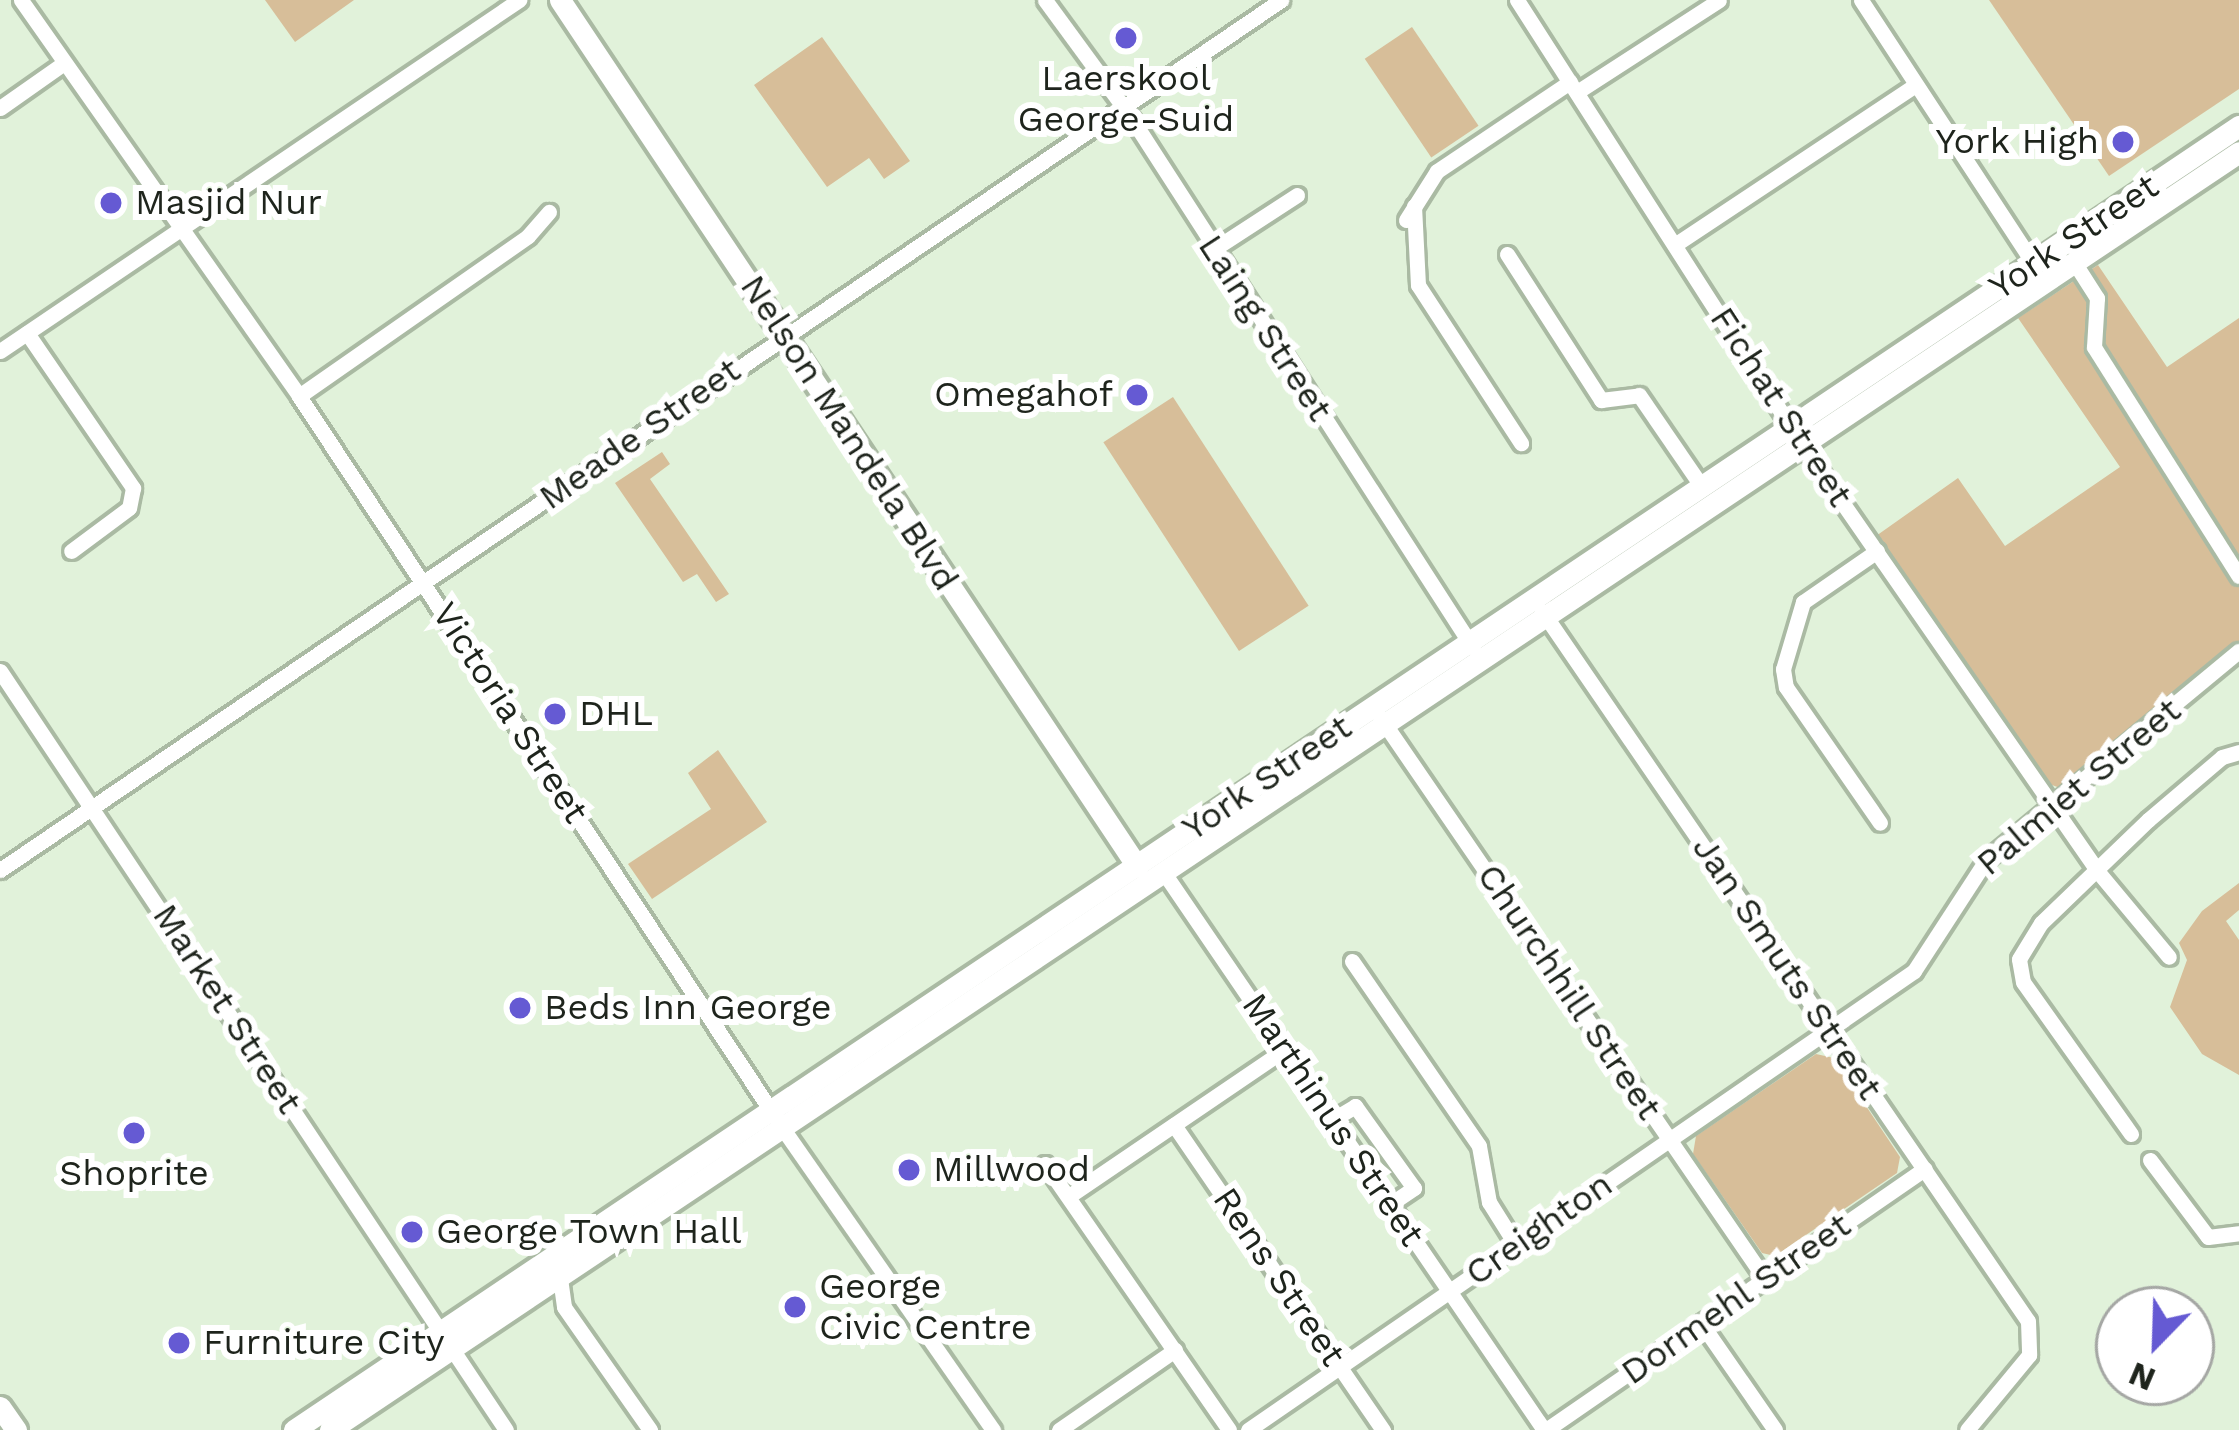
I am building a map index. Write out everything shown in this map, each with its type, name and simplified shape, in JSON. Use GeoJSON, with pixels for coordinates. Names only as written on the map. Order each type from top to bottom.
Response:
{"type":"FeatureCollection","features":[{"type":"Feature","properties":{"kind":"main road","name":"Nelson Mandela Blvd"},"geometry":{"type":"LineString","coordinates":[[560,0],[1137,866]]}},
{"type":"Feature","properties":{"kind":"main road","name":"York Street"},"geometry":{"type":"LineString","coordinates":[[330,1430],[445,1342],[777,1118],[1137,866],[1540,608],[2239,126]]}},
{"type":"Feature","properties":{"kind":"main road","name":"York Street"},"geometry":{"type":"LineString","coordinates":[[1540,608],[1702,487],[1796,435],[2074,262],[2239,152]]}},
{"type":"Feature","properties":{"kind":"main road","name":"York Street"},"geometry":{"type":"LineString","coordinates":[[294,1430],[535,1295],[777,1118],[1162,870],[1378,715]]}},
{"type":"Feature","properties":{"kind":"main road"},"geometry":{"type":"LineString","coordinates":[[1137,866],[1162,870]]}},
{"type":"Feature","properties":{"kind":"main road"},"geometry":{"type":"LineString","coordinates":[[0,1407],[16,1430]]}},
{"type":"Feature","properties":{"kind":"street","name":"Victoria Street"},"geometry":{"type":"LineString","coordinates":[[21,0],[299,396],[777,1118],[993,1430]]}},
{"type":"Feature","properties":{"kind":"street"},"geometry":{"type":"LineString","coordinates":[[0,351],[519,0]]}},
{"type":"Feature","properties":{"kind":"street","name":"Laing Street"},"geometry":{"type":"LineString","coordinates":[[1046,0],[1475,651]]}},
{"type":"Feature","properties":{"kind":"street","name":"Meade Street"},"geometry":{"type":"LineString","coordinates":[[0,870],[1281,0]]}},
{"type":"Feature","properties":{"kind":"street","name":"Fichat Street"},"geometry":{"type":"LineString","coordinates":[[1517,0],[1796,435],[2098,873],[2169,956]]}},
{"type":"Feature","properties":{"kind":"street"},"geometry":{"type":"LineString","coordinates":[[1521,443],[1418,285],[1410,213],[1437,171],[1719,0]]}},
{"type":"Feature","properties":{"kind":"street"},"geometry":{"type":"LineString","coordinates":[[1861,0],[2034,264]]}},
{"type":"Feature","properties":{"kind":"street"},"geometry":{"type":"LineString","coordinates":[[0,108],[64,63]]}},
{"type":"Feature","properties":{"kind":"street"},"geometry":{"type":"LineString","coordinates":[[1676,244],[1915,85]]}},
{"type":"Feature","properties":{"kind":"street"},"geometry":{"type":"LineString","coordinates":[[1214,249],[1297,195]]}},
{"type":"Feature","properties":{"kind":"street"},"geometry":{"type":"LineString","coordinates":[[299,396],[528,236],[548,212]]}},
{"type":"Feature","properties":{"kind":"street"},"geometry":{"type":"LineString","coordinates":[[1507,254],[1600,400],[1639,395],[1702,487]]}},
{"type":"Feature","properties":{"kind":"street"},"geometry":{"type":"LineString","coordinates":[[2074,262],[2096,298],[2094,347],[2239,576]]}},
{"type":"Feature","properties":{"kind":"street"},"geometry":{"type":"LineString","coordinates":[[27,333],[133,488],[129,508],[70,551]]}},
{"type":"Feature","properties":{"kind":"street"},"geometry":{"type":"LineString","coordinates":[[1876,551],[1803,602],[1783,668],[1786,687],[1880,823]]}},
{"type":"Feature","properties":{"kind":"street","name":"Jan Smuts Street"},"geometry":{"type":"LineString","coordinates":[[1540,608],[2020,1306],[2033,1340],[1967,1430]]}},
{"type":"Feature","properties":{"kind":"street","name":"Palmiet Street"},"geometry":{"type":"LineString","coordinates":[[1829,1029],[1924,962],[1981,866],[2239,651]]}},
{"type":"Feature","properties":{"kind":"street","name":"Market Street"},"geometry":{"type":"LineString","coordinates":[[0,670],[506,1430]]}},
{"type":"Feature","properties":{"kind":"street","name":"Churchhill Street"},"geometry":{"type":"LineString","coordinates":[[1378,715],[1765,1279]]}},
{"type":"Feature","properties":{"kind":"street"},"geometry":{"type":"LineString","coordinates":[[2131,1134],[2019,971],[2029,938],[2188,785],[2239,752]]}},
{"type":"Feature","properties":{"kind":"street","name":"Marthinus Street"},"geometry":{"type":"LineString","coordinates":[[1162,870],[1545,1430]]}},
{"type":"Feature","properties":{"kind":"street"},"geometry":{"type":"LineString","coordinates":[[1352,961],[1479,1146],[1489,1202],[1516,1245]]}},
{"type":"Feature","properties":{"kind":"street","name":"Creighton"},"geometry":{"type":"LineString","coordinates":[[1248,1430],[1829,1029]]}},
{"type":"Feature","properties":{"kind":"street"},"geometry":{"type":"LineString","coordinates":[[1072,1194],[1284,1050]]}},
{"type":"Feature","properties":{"kind":"street"},"geometry":{"type":"LineString","coordinates":[[1333,1120],[1355,1106],[1414,1188],[1390,1204]]}},
{"type":"Feature","properties":{"kind":"street","name":"Rens Street"},"geometry":{"type":"LineString","coordinates":[[1174,1125],[1383,1430]]}},
{"type":"Feature","properties":{"kind":"street"},"geometry":{"type":"LineString","coordinates":[[2150,1160],[2209,1238],[2239,1233]]}},
{"type":"Feature","properties":{"kind":"street"},"geometry":{"type":"LineString","coordinates":[[1045,1164],[1072,1194],[1229,1430]]}},
{"type":"Feature","properties":{"kind":"street","name":"Dormehl Street"},"geometry":{"type":"LineString","coordinates":[[1545,1430],[1925,1169]]}},
{"type":"Feature","properties":{"kind":"street"},"geometry":{"type":"LineString","coordinates":[[560,1278],[564,1306],[650,1430]]}},
{"type":"Feature","properties":{"kind":"street"},"geometry":{"type":"LineString","coordinates":[[535,1295],[564,1306]]}},
{"type":"Feature","properties":{"kind":"street"},"geometry":{"type":"LineString","coordinates":[[1701,1323],[1774,1430]]}},
{"type":"Feature","properties":{"kind":"street"},"geometry":{"type":"LineString","coordinates":[[1059,1430],[1175,1350]]}},
{"type":"Feature","properties":{"kind":"shaded area"},"geometry":{"type":"Polygon","coordinates":[[[265,0],[354,0],[295,42],[265,0]]]}},
{"type":"Feature","properties":{"kind":"shaded area","name":"York High"},"geometry":{"type":"Polygon","coordinates":[[[1989,0],[2239,0],[2239,89],[2109,176],[1989,0]]]}},
{"type":"Feature","properties":{"kind":"shaded area"},"geometry":{"type":"Polygon","coordinates":[[[1412,27],[1479,126],[1431,158],[1365,59],[1412,27]]]}},
{"type":"Feature","properties":{"kind":"shaded area"},"geometry":{"type":"Polygon","coordinates":[[[822,37],[910,161],[884,179],[869,158],[827,187],[754,85],[822,37]]]}},
{"type":"Feature","properties":{"kind":"shaded area"},"geometry":{"type":"Polygon","coordinates":[[[2098,265],[2167,367],[2239,318],[2239,644],[2060,788],[2044,782],[1876,536],[1958,478],[2005,546],[2120,467],[2018,318],[2098,265]]]}},
{"type":"Feature","properties":{"kind":"shaded area"},"geometry":{"type":"Polygon","coordinates":[[[1173,397],[1309,606],[1239,651],[1103,442],[1173,397]]]}},
{"type":"Feature","properties":{"kind":"shaded area"},"geometry":{"type":"Polygon","coordinates":[[[662,452],[670,464],[650,479],[729,594],[716,602],[697,574],[683,582],[615,483],[662,452]]]}},
{"type":"Feature","properties":{"kind":"shaded area"},"geometry":{"type":"Polygon","coordinates":[[[718,750],[767,822],[652,899],[628,864],[711,809],[688,773],[718,750]]]}},
{"type":"Feature","properties":{"kind":"shaded area"},"geometry":{"type":"Polygon","coordinates":[[[2239,883],[2239,910],[2226,921],[2239,940],[2239,1075],[2202,1054],[2170,1007],[2187,960],[2179,943],[2202,911],[2239,883]]]}},
{"type":"Feature","properties":{"kind":"shaded area"},"geometry":{"type":"Polygon","coordinates":[[[1816,1054],[1834,1058],[1900,1157],[1897,1173],[1775,1256],[1762,1253],[1693,1154],[1696,1136],[1816,1054]]]}},
{"type":"Feature","properties":{"kind":"place","name":"Laerskool George-Suid"},"geometry":{"type":"Point","coordinates":[1126,38]}},
{"type":"Feature","properties":{"kind":"place","name":"York High"},"geometry":{"type":"Point","coordinates":[2123,142]}},
{"type":"Feature","properties":{"kind":"place","name":"Masjid Nur"},"geometry":{"type":"Point","coordinates":[111,203]}},
{"type":"Feature","properties":{"kind":"place","name":"Omegahof"},"geometry":{"type":"Point","coordinates":[1137,395]}},
{"type":"Feature","properties":{"kind":"place","name":"DHL"},"geometry":{"type":"Point","coordinates":[555,714]}},
{"type":"Feature","properties":{"kind":"place","name":"Beds Inn George"},"geometry":{"type":"Point","coordinates":[520,1008]}},
{"type":"Feature","properties":{"kind":"place","name":"Shoprite"},"geometry":{"type":"Point","coordinates":[134,1133]}},
{"type":"Feature","properties":{"kind":"place","name":"Millwood"},"geometry":{"type":"Point","coordinates":[909,1170]}},
{"type":"Feature","properties":{"kind":"place","name":"George Town Hall"},"geometry":{"type":"Point","coordinates":[412,1232]}},
{"type":"Feature","properties":{"kind":"place","name":"George Civic Centre"},"geometry":{"type":"Point","coordinates":[795,1307]}},
{"type":"Feature","properties":{"kind":"place","name":"Furniture City"},"geometry":{"type":"Point","coordinates":[179,1343]}}]}
